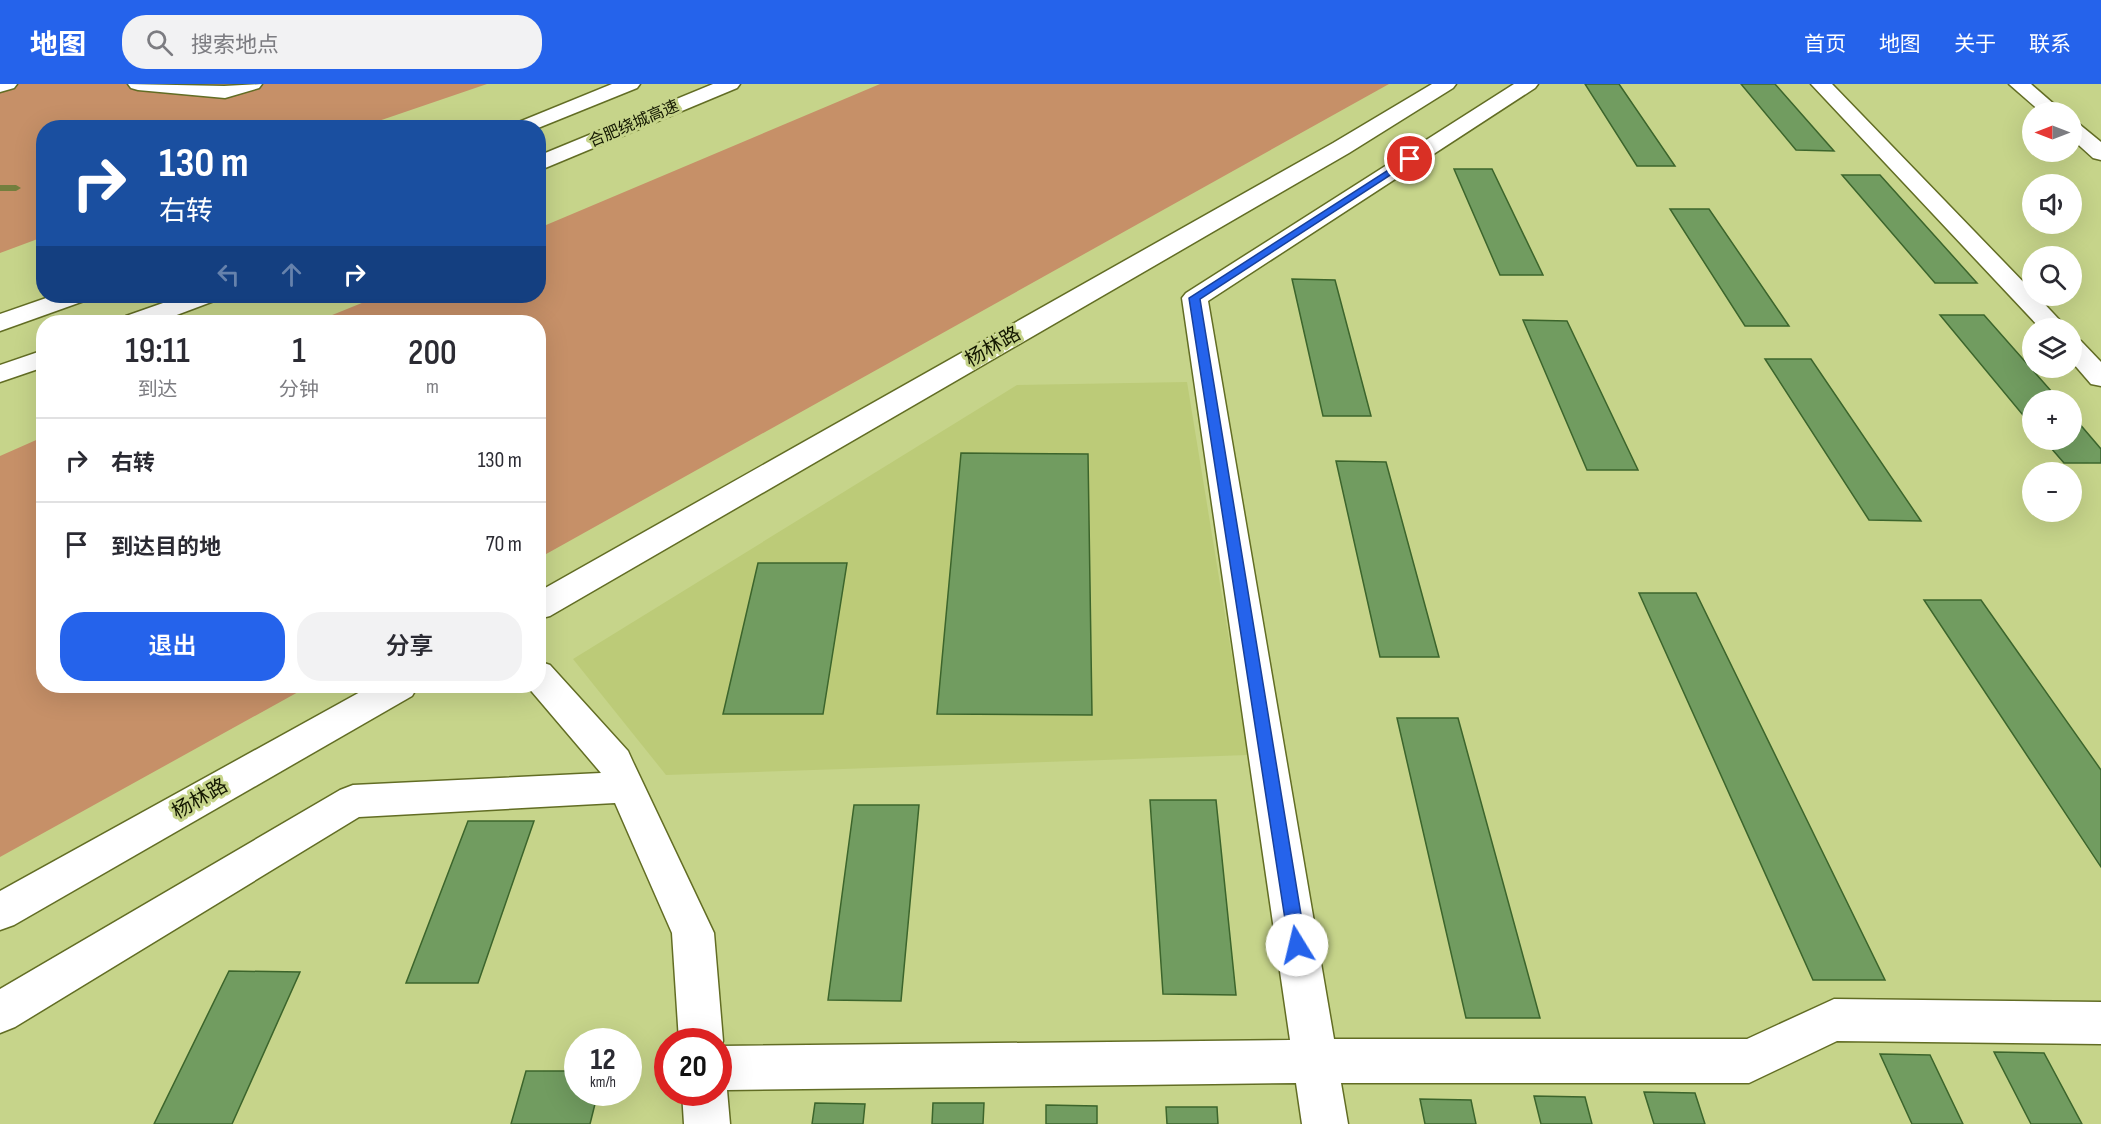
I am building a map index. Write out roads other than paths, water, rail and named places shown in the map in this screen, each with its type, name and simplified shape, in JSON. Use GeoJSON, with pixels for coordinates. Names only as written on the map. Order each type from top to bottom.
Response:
{"type":"FeatureCollection","features":[{"type":"Feature","properties":{"kind":"main road"},"geometry":{"type":"LineString","coordinates":[[0,86],[7,84]]}},
{"type":"Feature","properties":{"kind":"main road"},"geometry":{"type":"LineString","coordinates":[[138,84],[225,92],[252,84]]}},
{"type":"Feature","properties":{"kind":"main road","name":"合肥绕城高速"},"geometry":{"type":"LineString","coordinates":[[541,120],[630,84]]}},
{"type":"Feature","properties":{"kind":"main road","name":"合肥绕城高速"},"geometry":{"type":"LineString","coordinates":[[546,161],[730,84]]}},
{"type":"Feature","properties":{"kind":"main road","name":"杨林路"},"geometry":{"type":"LineString","coordinates":[[546,602],[1341,148],[1446,84]]}},
{"type":"Feature","properties":{"kind":"main road"},"geometry":{"type":"LineString","coordinates":[[1325,1124],[1195,298],[1528,84]]}},
{"type":"Feature","properties":{"kind":"main road"},"geometry":{"type":"LineString","coordinates":[[1821,84],[2044,318]]}},
{"type":"Feature","properties":{"kind":"main road"},"geometry":{"type":"LineString","coordinates":[[2019,84],[2041,102]]}},
{"type":"Feature","properties":{"kind":"main road"},"geometry":{"type":"LineString","coordinates":[[2082,137],[2101,153]]}},
{"type":"Feature","properties":{"kind":"main road"},"geometry":{"type":"LineString","coordinates":[[0,323],[56,303]]}},
{"type":"Feature","properties":{"kind":"main road"},"geometry":{"type":"LineString","coordinates":[[154,315],[186,303]]}},
{"type":"Feature","properties":{"kind":"main road"},"geometry":{"type":"LineString","coordinates":[[2082,358],[2101,378]]}},
{"type":"Feature","properties":{"kind":"main road"},"geometry":{"type":"LineString","coordinates":[[0,374],[36,361]]}},
{"type":"Feature","properties":{"kind":"main road"},"geometry":{"type":"LineString","coordinates":[[546,683],[615,762],[693,933],[700,1028]]}},
{"type":"Feature","properties":{"kind":"main road","name":"杨林路"},"geometry":{"type":"LineString","coordinates":[[0,912],[388,693]]}},
{"type":"Feature","properties":{"kind":"main road"},"geometry":{"type":"LineString","coordinates":[[0,1012],[353,801],[626,787]]}},
{"type":"Feature","properties":{"kind":"main road"},"geometry":{"type":"LineString","coordinates":[[732,1068],[1316,1061],[1749,1061],[1834,1020],[2101,1023]]}},
{"type":"Feature","properties":{"kind":"main road"},"geometry":{"type":"LineString","coordinates":[[706,1106],[708,1124]]}},
{"type":"Feature","properties":{"kind":"waterway"},"geometry":{"type":"LineString","coordinates":[[0,188],[16,188]]}}]}
